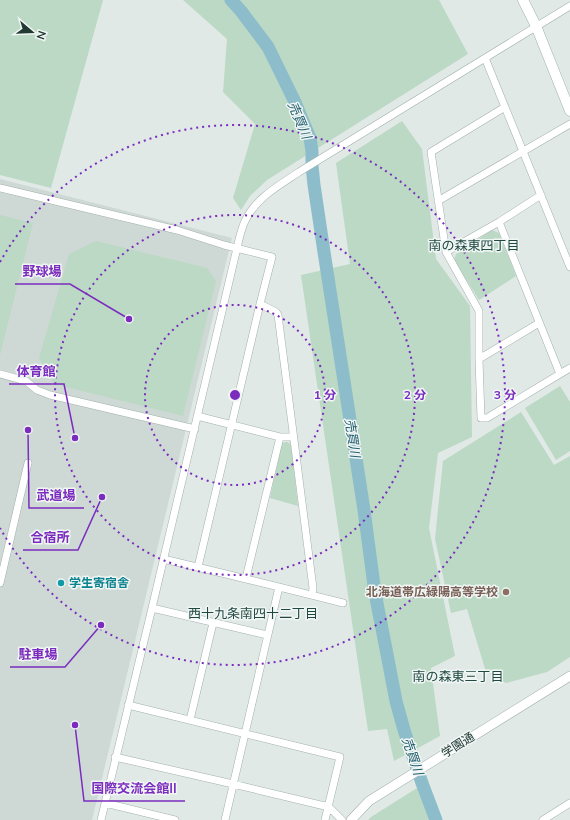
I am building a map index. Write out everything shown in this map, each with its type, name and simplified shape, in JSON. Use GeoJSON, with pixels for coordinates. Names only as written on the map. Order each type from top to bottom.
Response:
{"type":"FeatureCollection","features":[{"type":"Feature","properties":{"kind":"main road"},"geometry":{"type":"LineString","coordinates":[[523,0],[536,26],[570,111]]}},
{"type":"Feature","properties":{"kind":"street"},"geometry":{"type":"LineString","coordinates":[[101,820],[244,223],[257,204],[267,193],[570,6]]}},
{"type":"Feature","properties":{"kind":"street"},"geometry":{"type":"LineString","coordinates":[[486,58],[522,151],[570,267]]}},
{"type":"Feature","properties":{"kind":"street"},"geometry":{"type":"LineString","coordinates":[[505,107],[431,152],[446,252],[480,311],[479,359],[482,418],[487,418],[570,368]]}},
{"type":"Feature","properties":{"kind":"street"},"geometry":{"type":"LineString","coordinates":[[438,201],[570,124]]}},
{"type":"Feature","properties":{"kind":"street"},"geometry":{"type":"LineString","coordinates":[[0,188],[177,230],[224,245],[272,257],[198,567]]}},
{"type":"Feature","properties":{"kind":"street"},"geometry":{"type":"LineString","coordinates":[[446,252],[499,222],[541,195]]}},
{"type":"Feature","properties":{"kind":"street"},"geometry":{"type":"LineString","coordinates":[[499,222],[560,374]]}},
{"type":"Feature","properties":{"kind":"street"},"geometry":{"type":"LineString","coordinates":[[260,304],[276,312],[278,315],[312,595]]}},
{"type":"Feature","properties":{"kind":"street"},"geometry":{"type":"LineString","coordinates":[[479,359],[539,323]]}},
{"type":"Feature","properties":{"kind":"street"},"geometry":{"type":"LineString","coordinates":[[0,374],[26,382],[37,390],[50,395],[195,429]]}},
{"type":"Feature","properties":{"kind":"street"},"geometry":{"type":"LineString","coordinates":[[197,416],[280,437],[293,437]]}},
{"type":"Feature","properties":{"kind":"street"},"geometry":{"type":"LineString","coordinates":[[246,578],[280,437]]}},
{"type":"Feature","properties":{"kind":"street"},"geometry":{"type":"LineString","coordinates":[[0,580],[28,464]]}},
{"type":"Feature","properties":{"kind":"street"},"geometry":{"type":"LineString","coordinates":[[163,559],[343,602]]}},
{"type":"Feature","properties":{"kind":"street"},"geometry":{"type":"LineString","coordinates":[[225,820],[279,587]]}},
{"type":"Feature","properties":{"kind":"street"},"geometry":{"type":"LineString","coordinates":[[152,608],[267,636]]}},
{"type":"Feature","properties":{"kind":"street"},"geometry":{"type":"LineString","coordinates":[[190,720],[212,623]]}},
{"type":"Feature","properties":{"kind":"street","name":"学園通"},"geometry":{"type":"LineString","coordinates":[[351,820],[369,801],[570,676]]}},
{"type":"Feature","properties":{"kind":"street"},"geometry":{"type":"LineString","coordinates":[[128,705],[340,757],[326,820]]}},
{"type":"Feature","properties":{"kind":"street"},"geometry":{"type":"LineString","coordinates":[[116,757],[329,807],[342,820]]}},
{"type":"Feature","properties":{"kind":"street"},"geometry":{"type":"LineString","coordinates":[[105,803],[175,820]]}},
{"type":"Feature","properties":{"kind":"street"},"geometry":{"type":"LineString","coordinates":[[543,820],[570,804]]}},
{"type":"Feature","properties":{"kind":"shaded area"},"geometry":{"type":"Polygon","coordinates":[[[0,179],[232,238],[92,820],[0,820],[0,179]]]}},
{"type":"Feature","properties":{"kind":"green space"},"geometry":{"type":"Polygon","coordinates":[[[0,0],[103,0],[51,188],[0,175],[0,0]]]}},
{"type":"Feature","properties":{"kind":"green space"},"geometry":{"type":"Polygon","coordinates":[[[183,0],[439,0],[468,54],[267,180],[250,196],[241,210],[233,198],[255,124],[223,92],[227,39],[183,0]]]}},
{"type":"Feature","properties":{"kind":"green space"},"geometry":{"type":"Polygon","coordinates":[[[402,121],[422,149],[436,259],[470,306],[472,437],[438,453],[429,528],[455,656],[431,668],[440,736],[394,761],[387,729],[368,731],[301,275],[350,264],[336,163],[402,121]]]}},
{"type":"Feature","properties":{"kind":"green space"},"geometry":{"type":"Polygon","coordinates":[[[0,215],[33,223],[0,355],[0,215]]]}},
{"type":"Feature","properties":{"kind":"green space"},"geometry":{"type":"Polygon","coordinates":[[[492,230],[499,233],[516,276],[479,300],[454,260],[456,254],[492,230]]]}},
{"type":"Feature","properties":{"kind":"green space"},"geometry":{"type":"Polygon","coordinates":[[[96,241],[207,268],[216,281],[183,416],[54,384],[39,358],[69,254],[96,241]]]}},
{"type":"Feature","properties":{"kind":"green space"},"geometry":{"type":"Polygon","coordinates":[[[560,386],[570,402],[570,451],[556,460],[525,408],[560,386]]]}},
{"type":"Feature","properties":{"kind":"green space","name":"北海道帯広緑陽高等学校"},"geometry":{"type":"Polygon","coordinates":[[[521,412],[554,465],[570,456],[570,657],[547,672],[506,683],[486,672],[467,609],[451,613],[435,539],[443,461],[521,412]]]}},
{"type":"Feature","properties":{"kind":"green space"},"geometry":{"type":"Polygon","coordinates":[[[286,442],[291,445],[298,506],[270,498],[282,443],[286,442]]]}},
{"type":"Feature","properties":{"kind":"green space"},"geometry":{"type":"Polygon","coordinates":[[[417,788],[431,820],[368,820],[371,817],[417,788]]]}},
{"type":"Feature","properties":{"kind":"waterway","name":"売買川"},"geometry":{"type":"LineString","coordinates":[[231,0],[268,47],[294,100],[310,138],[314,185],[364,510],[375,593],[396,701],[404,730],[436,820]]}},
{"type":"Feature","properties":{"kind":"place","name":"野球場"},"geometry":{"type":"Point","coordinates":[129,319]}},
{"type":"Feature","properties":{"kind":"place","name":"武道場"},"geometry":{"type":"Point","coordinates":[28,430]}},
{"type":"Feature","properties":{"kind":"place","name":"体育館"},"geometry":{"type":"Point","coordinates":[75,438]}},
{"type":"Feature","properties":{"kind":"place","name":"合宿所"},"geometry":{"type":"Point","coordinates":[102,497]}},
{"type":"Feature","properties":{"kind":"place","name":"学生寄宿舎"},"geometry":{"type":"Point","coordinates":[61,583]}},
{"type":"Feature","properties":{"kind":"place","name":"北海道帯広緑陽高等学校"},"geometry":{"type":"Point","coordinates":[506,592]}},
{"type":"Feature","properties":{"kind":"place","name":"駐車場"},"geometry":{"type":"Point","coordinates":[101,625]}},
{"type":"Feature","properties":{"kind":"place","name":"国際交流会館II"},"geometry":{"type":"Point","coordinates":[75,725]}},
{"type":"Feature","properties":{"kind":"district","name":"南の森東四丁目"},"geometry":{"type":"Point","coordinates":[474,245]}},
{"type":"Feature","properties":{"kind":"district","name":"西十九条南四十二丁目"},"geometry":{"type":"Point","coordinates":[253,613]}},
{"type":"Feature","properties":{"kind":"district","name":"南の森東三丁目"},"geometry":{"type":"Point","coordinates":[458,676]}}]}
